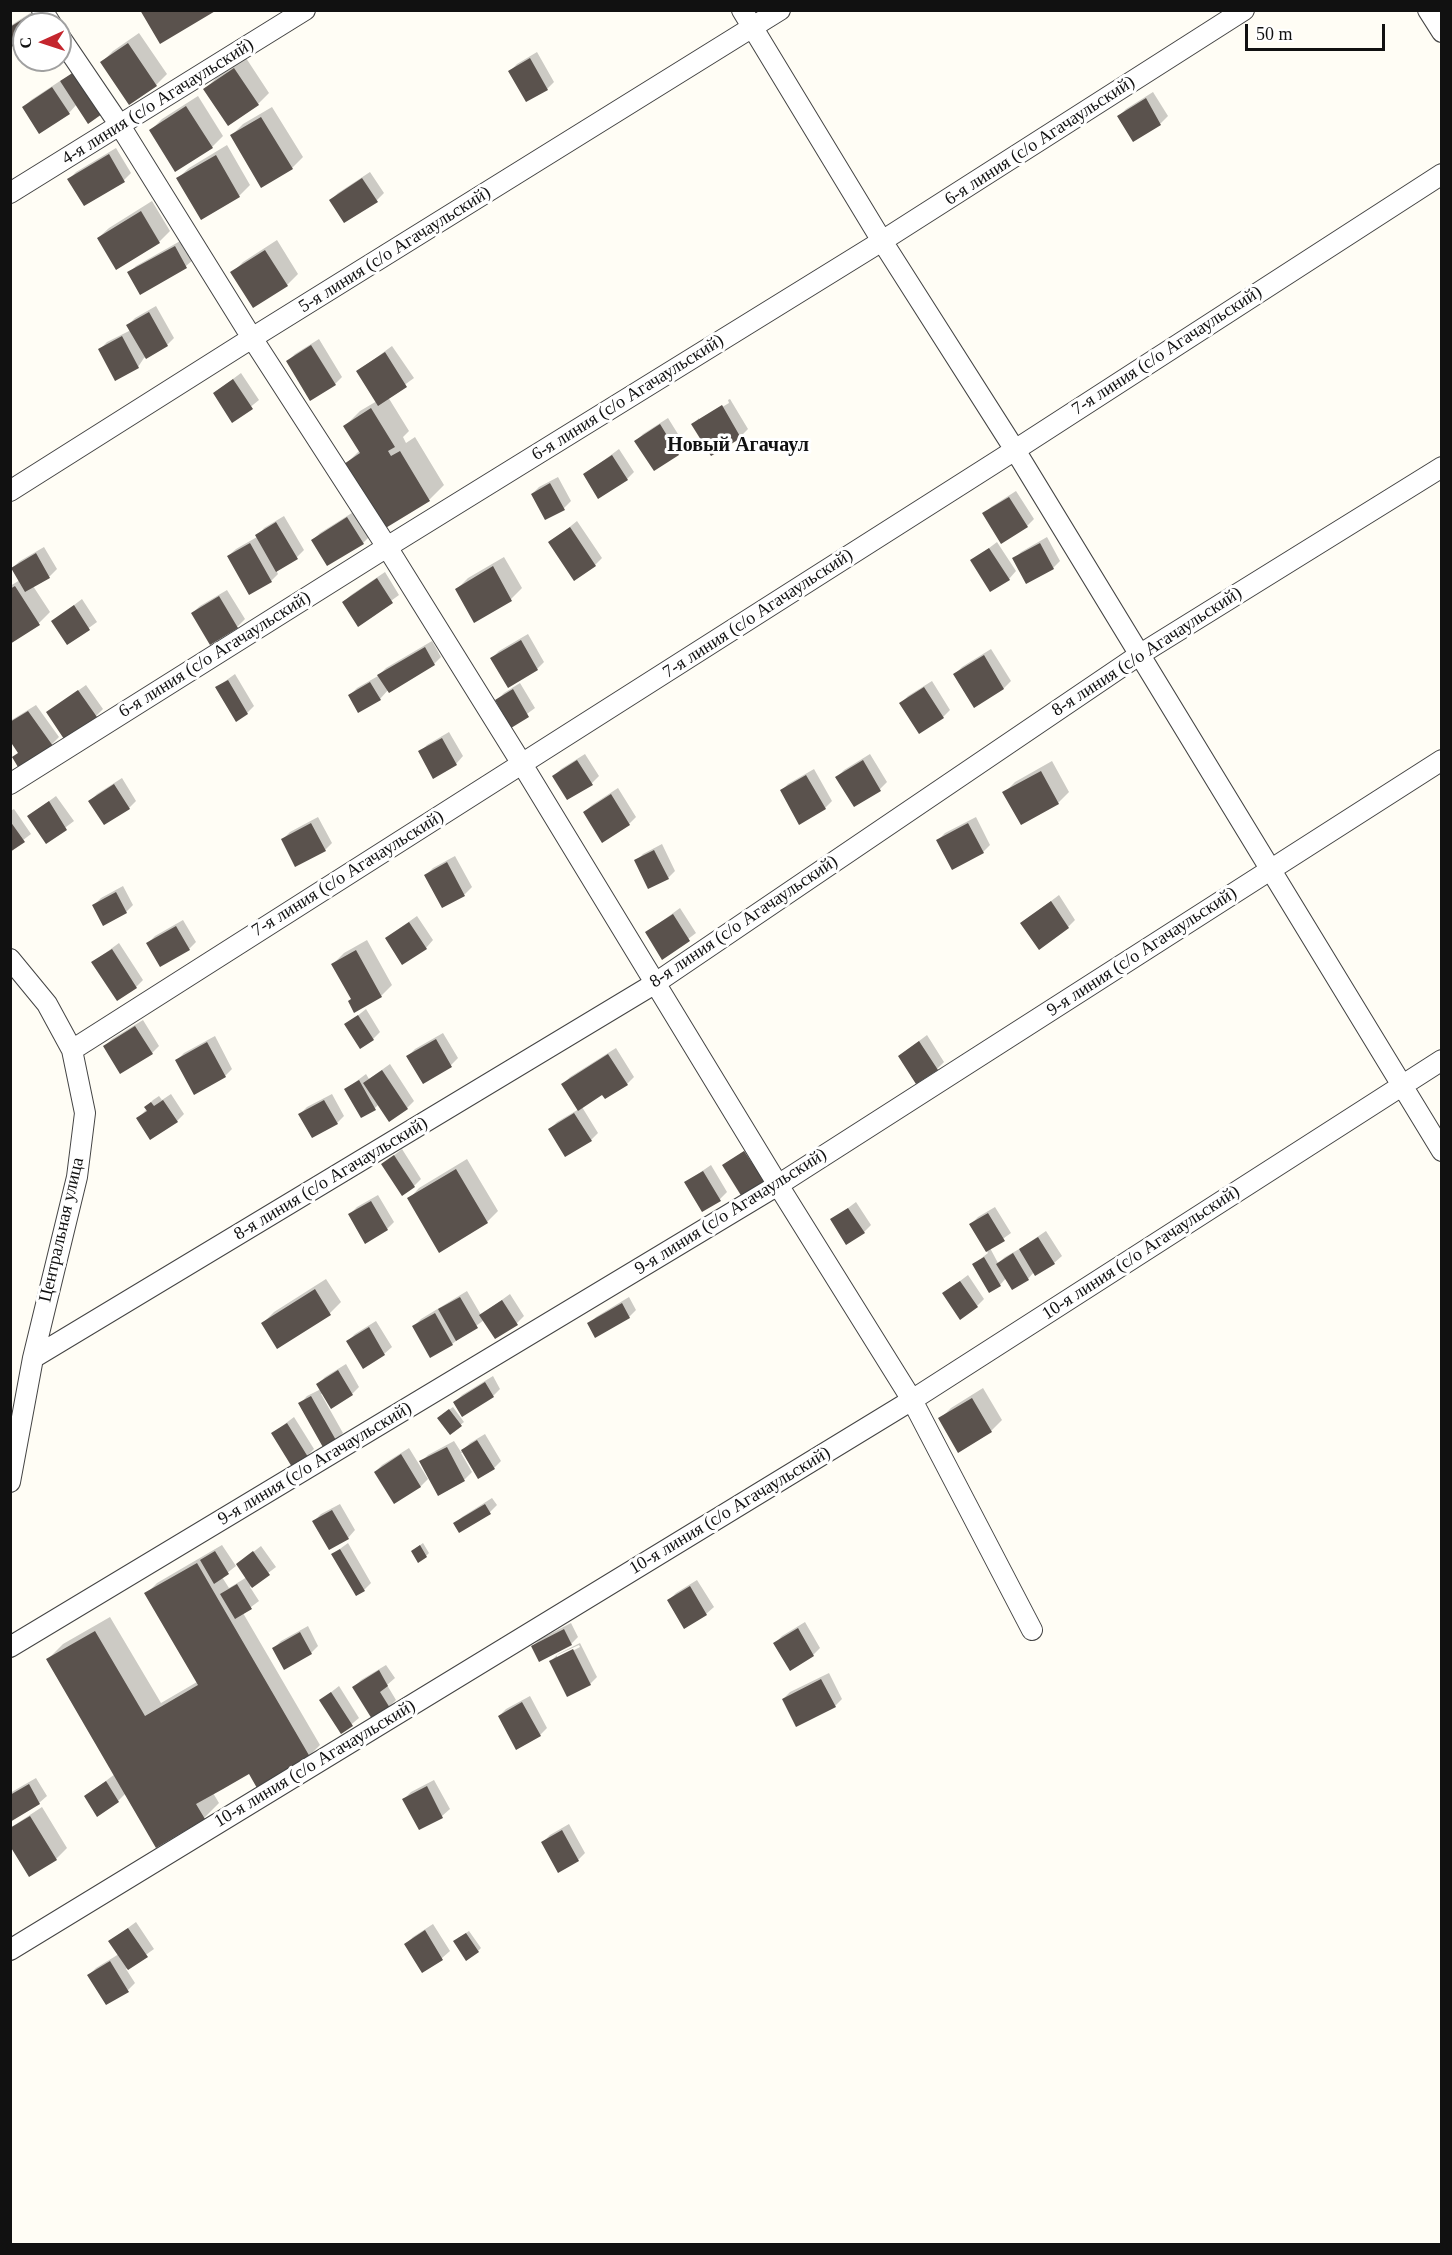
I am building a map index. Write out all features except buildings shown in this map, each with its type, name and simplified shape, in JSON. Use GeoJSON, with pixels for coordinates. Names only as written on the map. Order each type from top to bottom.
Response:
{"type":"FeatureCollection","features":[{"type":"Feature","properties":{"kind":"street","name":"4-я линия (с/о Агачаульский)"},"geometry":{"type":"LineString","coordinates":[[10,193],[305,10]]}},
{"type":"Feature","properties":{"kind":"street"},"geometry":{"type":"LineString","coordinates":[[742,10],[882,241],[1015,450],[1442,1151]]}},
{"type":"Feature","properties":{"kind":"street","name":"5-я линия (с/о Агачаульский)"},"geometry":{"type":"LineString","coordinates":[[10,490],[780,10]]}},
{"type":"Feature","properties":{"kind":"street","name":"6-я линия (с/о Агачаульский)"},"geometry":{"type":"LineString","coordinates":[[10,784],[387,547],[882,241],[1244,10]]}},
{"type":"Feature","properties":{"kind":"street"},"geometry":{"type":"LineString","coordinates":[[1428,10],[1442,32]]}},
{"type":"Feature","properties":{"kind":"street"},"geometry":{"type":"LineString","coordinates":[[72,55],[119,124],[252,338],[387,547],[912,1400],[1032,1630]]}},
{"type":"Feature","properties":{"kind":"street","name":"7-я линия (с/о Агачаульский)"},"geometry":{"type":"LineString","coordinates":[[72,1050],[1015,450],[1442,174]]}},
{"type":"Feature","properties":{"kind":"street","name":"8-я линия (с/о Агачаульский)"},"geometry":{"type":"LineString","coordinates":[[33,1358],[654,984],[1139,655],[1442,467]]}},
{"type":"Feature","properties":{"kind":"street","name":"9-я линия (с/о Агачаульский)"},"geometry":{"type":"LineString","coordinates":[[10,1647],[778,1185],[1442,760]]}},
{"type":"Feature","properties":{"kind":"street","name":"Центральная улица"},"geometry":{"type":"LineString","coordinates":[[10,959],[47,1004],[72,1050],[85,1113],[77,1177],[33,1358],[10,1482]]}},
{"type":"Feature","properties":{"kind":"street","name":"10-я линия (с/о Агачаульский)"},"geometry":{"type":"LineString","coordinates":[[10,1950],[912,1400],[1442,1060]]}},
{"type":"Feature","properties":{"kind":"district","name":"Новый Агачаул"},"geometry":{"type":"Point","coordinates":[738,446]}}]}
